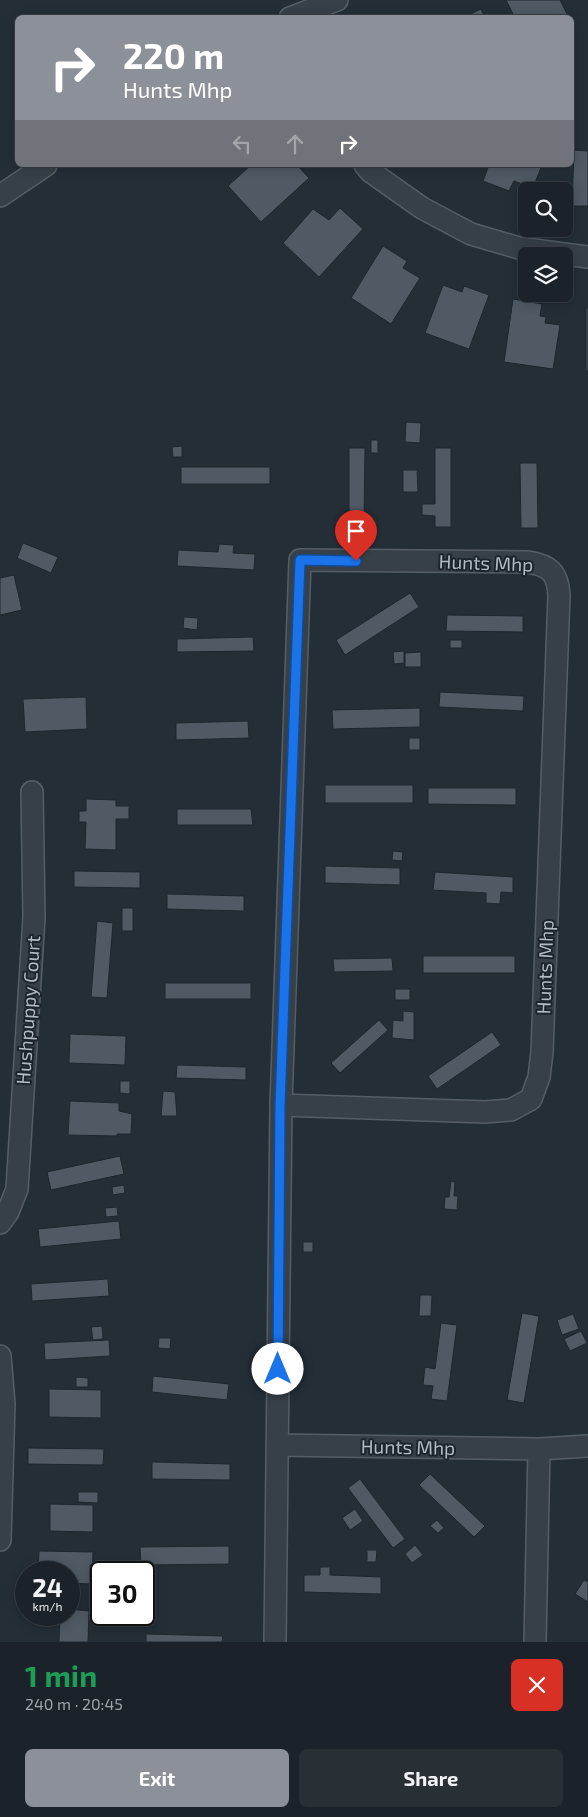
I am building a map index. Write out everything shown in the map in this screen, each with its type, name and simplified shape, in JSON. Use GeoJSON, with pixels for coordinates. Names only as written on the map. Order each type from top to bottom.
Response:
{"type":"FeatureCollection","features":[{"type":"Feature","properties":{"kind":"street"},"geometry":{"type":"LineString","coordinates":[[298,15],[337,0]]}},
{"type":"Feature","properties":{"kind":"street"},"geometry":{"type":"LineString","coordinates":[[0,196],[43,167]]}},
{"type":"Feature","properties":{"kind":"street"},"geometry":{"type":"LineString","coordinates":[[367,167],[422,208],[471,234],[519,248],[588,257]]}},
{"type":"Feature","properties":{"kind":"street","name":"Hunts Mhp"},"geometry":{"type":"LineString","coordinates":[[275,1642],[280,1105],[300,560],[526,562],[542,564],[552,572],[558,582],[559,596],[542,1052],[539,1076],[531,1098],[511,1110],[485,1112],[280,1105]]}},
{"type":"Feature","properties":{"kind":"street","name":"Hushpuppy Court"},"geometry":{"type":"LineString","coordinates":[[0,1223],[8,1212],[17,1189],[34,917],[32,792]]}},
{"type":"Feature","properties":{"kind":"street"},"geometry":{"type":"LineString","coordinates":[[0,1356],[4,1404],[0,1540]]}},
{"type":"Feature","properties":{"kind":"street","name":"Hunts Mhp"},"geometry":{"type":"LineString","coordinates":[[278,1445],[539,1448],[588,1446]]}},
{"type":"Feature","properties":{"kind":"street"},"geometry":{"type":"LineString","coordinates":[[535,1642],[539,1448]]}},
{"type":"Feature","properties":{"kind":"building"},"geometry":{"type":"Polygon","coordinates":[[[506,0],[560,0],[568,15],[514,15],[506,0]]]}},
{"type":"Feature","properties":{"kind":"building"},"geometry":{"type":"Polygon","coordinates":[[[481,9],[484,15],[468,15],[481,9]]]}},
{"type":"Feature","properties":{"kind":"building"},"geometry":{"type":"Polygon","coordinates":[[[574,150],[588,151],[588,206],[573,206],[574,150]]]}},
{"type":"Feature","properties":{"kind":"building"},"geometry":{"type":"Polygon","coordinates":[[[249,167],[299,167],[309,178],[261,222],[228,186],[249,167]]]}},
{"type":"Feature","properties":{"kind":"building"},"geometry":{"type":"Polygon","coordinates":[[[488,167],[541,167],[535,182],[514,181],[509,191],[483,181],[488,167]]]}},
{"type":"Feature","properties":{"kind":"building"},"geometry":{"type":"Polygon","coordinates":[[[340,208],[363,229],[319,277],[283,243],[313,209],[329,220],[340,208]]]}},
{"type":"Feature","properties":{"kind":"building"},"geometry":{"type":"Polygon","coordinates":[[[383,246],[407,261],[403,268],[420,278],[391,324],[351,298],[383,246]]]}},
{"type":"Feature","properties":{"kind":"building"},"geometry":{"type":"Polygon","coordinates":[[[443,285],[462,292],[464,286],[489,295],[469,349],[425,333],[443,285]]]}},
{"type":"Feature","properties":{"kind":"building"},"geometry":{"type":"Polygon","coordinates":[[[513,299],[518,300],[518,302],[542,304],[540,316],[546,317],[545,323],[560,325],[553,369],[504,362],[513,299]]]}},
{"type":"Feature","properties":{"kind":"building"},"geometry":{"type":"Polygon","coordinates":[[[586,308],[588,308],[588,371],[586,371],[586,308]]]}},
{"type":"Feature","properties":{"kind":"building"},"geometry":{"type":"Polygon","coordinates":[[[406,422],[421,423],[420,443],[405,442],[406,422]]]}},
{"type":"Feature","properties":{"kind":"building"},"geometry":{"type":"Polygon","coordinates":[[[371,440],[378,440],[378,453],[371,453],[371,440]]]}},
{"type":"Feature","properties":{"kind":"building"},"geometry":{"type":"Polygon","coordinates":[[[182,446],[182,457],[173,457],[172,447],[182,446]]]}},
{"type":"Feature","properties":{"kind":"building"},"geometry":{"type":"Polygon","coordinates":[[[349,448],[365,448],[364,524],[349,524],[349,448]]]}},
{"type":"Feature","properties":{"kind":"building"},"geometry":{"type":"Polygon","coordinates":[[[435,448],[451,448],[451,527],[435,527],[435,516],[422,515],[422,504],[435,504],[435,448]]]}},
{"type":"Feature","properties":{"kind":"building"},"geometry":{"type":"Polygon","coordinates":[[[520,463],[537,463],[538,528],[521,528],[520,463]]]}},
{"type":"Feature","properties":{"kind":"building"},"geometry":{"type":"Polygon","coordinates":[[[181,467],[270,467],[270,484],[181,484],[181,467]]]}},
{"type":"Feature","properties":{"kind":"building"},"geometry":{"type":"Polygon","coordinates":[[[403,470],[417,470],[418,492],[403,492],[403,470]]]}},
{"type":"Feature","properties":{"kind":"building"},"geometry":{"type":"Polygon","coordinates":[[[23,543],[58,557],[51,573],[17,558],[23,543]]]}},
{"type":"Feature","properties":{"kind":"building"},"geometry":{"type":"Polygon","coordinates":[[[219,544],[234,545],[233,553],[255,554],[254,570],[177,566],[178,550],[218,552],[219,544]]]}},
{"type":"Feature","properties":{"kind":"building"},"geometry":{"type":"Polygon","coordinates":[[[14,575],[22,610],[0,615],[0,578],[14,575]]]}},
{"type":"Feature","properties":{"kind":"building"},"geometry":{"type":"Polygon","coordinates":[[[410,593],[419,607],[345,655],[336,640],[410,593]]]}},
{"type":"Feature","properties":{"kind":"building"},"geometry":{"type":"Polygon","coordinates":[[[447,615],[523,616],[523,632],[446,631],[447,615]]]}},
{"type":"Feature","properties":{"kind":"building"},"geometry":{"type":"Polygon","coordinates":[[[184,617],[198,618],[197,630],[183,628],[184,617]]]}},
{"type":"Feature","properties":{"kind":"building"},"geometry":{"type":"Polygon","coordinates":[[[253,637],[254,651],[177,652],[177,639],[253,637]]]}},
{"type":"Feature","properties":{"kind":"building"},"geometry":{"type":"Polygon","coordinates":[[[450,640],[462,640],[462,648],[450,648],[450,640]]]}},
{"type":"Feature","properties":{"kind":"building"},"geometry":{"type":"Polygon","coordinates":[[[404,651],[404,663],[394,664],[393,652],[404,651]]]}},
{"type":"Feature","properties":{"kind":"building"},"geometry":{"type":"Polygon","coordinates":[[[421,652],[421,667],[405,667],[405,653],[421,652]]]}},
{"type":"Feature","properties":{"kind":"building"},"geometry":{"type":"Polygon","coordinates":[[[440,692],[524,696],[523,711],[439,707],[440,692]]]}},
{"type":"Feature","properties":{"kind":"building"},"geometry":{"type":"Polygon","coordinates":[[[86,697],[87,729],[25,732],[23,699],[86,697]]]}},
{"type":"Feature","properties":{"kind":"building"},"geometry":{"type":"Polygon","coordinates":[[[420,708],[420,727],[333,729],[332,710],[420,708]]]}},
{"type":"Feature","properties":{"kind":"building"},"geometry":{"type":"Polygon","coordinates":[[[248,721],[249,738],[176,740],[176,723],[248,721]]]}},
{"type":"Feature","properties":{"kind":"building"},"geometry":{"type":"Polygon","coordinates":[[[409,738],[420,738],[420,750],[409,750],[409,738]]]}},
{"type":"Feature","properties":{"kind":"building"},"geometry":{"type":"Polygon","coordinates":[[[325,785],[413,785],[413,803],[325,803],[325,785]]]}},
{"type":"Feature","properties":{"kind":"building"},"geometry":{"type":"Polygon","coordinates":[[[428,788],[516,788],[516,805],[428,804],[428,788]]]}},
{"type":"Feature","properties":{"kind":"building"},"geometry":{"type":"Polygon","coordinates":[[[86,799],[116,800],[116,806],[129,806],[129,819],[116,819],[116,850],[85,849],[86,822],[79,822],[79,811],[86,811],[86,799]]]}},
{"type":"Feature","properties":{"kind":"building"},"geometry":{"type":"Polygon","coordinates":[[[177,809],[251,809],[253,825],[177,825],[177,809]]]}},
{"type":"Feature","properties":{"kind":"building"},"geometry":{"type":"Polygon","coordinates":[[[393,851],[403,852],[402,861],[392,860],[393,851]]]}},
{"type":"Feature","properties":{"kind":"building"},"geometry":{"type":"Polygon","coordinates":[[[325,866],[400,868],[400,885],[325,883],[325,866]]]}},
{"type":"Feature","properties":{"kind":"building"},"geometry":{"type":"Polygon","coordinates":[[[74,871],[140,872],[140,888],[74,887],[74,871]]]}},
{"type":"Feature","properties":{"kind":"building"},"geometry":{"type":"Polygon","coordinates":[[[435,872],[513,877],[513,893],[501,892],[500,904],[486,903],[486,893],[433,890],[435,872]]]}},
{"type":"Feature","properties":{"kind":"building"},"geometry":{"type":"Polygon","coordinates":[[[167,894],[244,896],[244,911],[167,909],[167,894]]]}},
{"type":"Feature","properties":{"kind":"building"},"geometry":{"type":"Polygon","coordinates":[[[122,908],[133,908],[133,931],[122,931],[122,908]]]}},
{"type":"Feature","properties":{"kind":"building"},"geometry":{"type":"Polygon","coordinates":[[[97,921],[113,923],[107,998],[91,997],[97,921]]]}},
{"type":"Feature","properties":{"kind":"building"},"geometry":{"type":"Polygon","coordinates":[[[423,956],[515,956],[515,973],[423,973],[423,956]]]}},
{"type":"Feature","properties":{"kind":"building"},"geometry":{"type":"Polygon","coordinates":[[[392,958],[393,971],[334,972],[333,959],[392,958]]]}},
{"type":"Feature","properties":{"kind":"building"},"geometry":{"type":"Polygon","coordinates":[[[165,983],[251,983],[251,999],[165,999],[165,983]]]}},
{"type":"Feature","properties":{"kind":"building"},"geometry":{"type":"Polygon","coordinates":[[[395,989],[410,989],[410,1000],[395,1000],[395,989]]]}},
{"type":"Feature","properties":{"kind":"building"},"geometry":{"type":"Polygon","coordinates":[[[403,1011],[414,1012],[414,1040],[392,1038],[393,1020],[403,1021],[403,1011]]]}},
{"type":"Feature","properties":{"kind":"building"},"geometry":{"type":"Polygon","coordinates":[[[379,1020],[388,1030],[340,1073],[331,1063],[379,1020]]]}},
{"type":"Feature","properties":{"kind":"building"},"geometry":{"type":"Polygon","coordinates":[[[492,1032],[501,1045],[437,1089],[428,1076],[492,1032]]]}},
{"type":"Feature","properties":{"kind":"building"},"geometry":{"type":"Polygon","coordinates":[[[70,1034],[126,1036],[125,1065],[69,1063],[70,1034]]]}},
{"type":"Feature","properties":{"kind":"building"},"geometry":{"type":"Polygon","coordinates":[[[177,1065],[246,1067],[246,1080],[176,1078],[177,1065]]]}},
{"type":"Feature","properties":{"kind":"building"},"geometry":{"type":"Polygon","coordinates":[[[120,1081],[130,1081],[130,1094],[120,1093],[120,1081]]]}},
{"type":"Feature","properties":{"kind":"building"},"geometry":{"type":"Polygon","coordinates":[[[163,1091],[175,1092],[177,1116],[161,1116],[163,1091]]]}},
{"type":"Feature","properties":{"kind":"building"},"geometry":{"type":"Polygon","coordinates":[[[70,1101],[119,1103],[119,1111],[132,1114],[131,1134],[117,1134],[117,1136],[68,1135],[70,1101]]]}},
{"type":"Feature","properties":{"kind":"building"},"geometry":{"type":"Polygon","coordinates":[[[120,1156],[124,1174],[51,1190],[47,1172],[120,1156]]]}},
{"type":"Feature","properties":{"kind":"building"},"geometry":{"type":"Polygon","coordinates":[[[451,1181],[455,1182],[454,1196],[458,1196],[457,1210],[444,1209],[445,1197],[449,1197],[451,1181]]]}},
{"type":"Feature","properties":{"kind":"building"},"geometry":{"type":"Polygon","coordinates":[[[124,1185],[125,1193],[113,1195],[112,1187],[124,1185]]]}},
{"type":"Feature","properties":{"kind":"building"},"geometry":{"type":"Polygon","coordinates":[[[117,1207],[118,1216],[106,1217],[105,1208],[117,1207]]]}},
{"type":"Feature","properties":{"kind":"building"},"geometry":{"type":"Polygon","coordinates":[[[119,1221],[121,1239],[40,1247],[38,1229],[119,1221]]]}},
{"type":"Feature","properties":{"kind":"building"},"geometry":{"type":"Polygon","coordinates":[[[303,1242],[313,1242],[313,1252],[303,1252],[303,1242]]]}},
{"type":"Feature","properties":{"kind":"building"},"geometry":{"type":"Polygon","coordinates":[[[108,1279],[109,1296],[32,1301],[31,1284],[108,1279]]]}},
{"type":"Feature","properties":{"kind":"building"},"geometry":{"type":"Polygon","coordinates":[[[420,1295],[432,1295],[431,1316],[419,1316],[420,1295]]]}},
{"type":"Feature","properties":{"kind":"building"},"geometry":{"type":"Polygon","coordinates":[[[522,1313],[539,1316],[524,1403],[507,1400],[522,1313]]]}},
{"type":"Feature","properties":{"kind":"building"},"geometry":{"type":"Polygon","coordinates":[[[573,1314],[579,1329],[562,1335],[557,1320],[573,1314]]]}},
{"type":"Feature","properties":{"kind":"building"},"geometry":{"type":"Polygon","coordinates":[[[441,1323],[457,1325],[447,1401],[431,1399],[433,1386],[423,1385],[425,1367],[435,1369],[441,1323]]]}},
{"type":"Feature","properties":{"kind":"building"},"geometry":{"type":"Polygon","coordinates":[[[102,1326],[103,1339],[93,1340],[91,1327],[102,1326]]]}},
{"type":"Feature","properties":{"kind":"building"},"geometry":{"type":"Polygon","coordinates":[[[581,1331],[587,1343],[570,1351],[564,1339],[581,1331]]]}},
{"type":"Feature","properties":{"kind":"building"},"geometry":{"type":"Polygon","coordinates":[[[159,1338],[171,1338],[170,1349],[158,1348],[159,1338]]]}},
{"type":"Feature","properties":{"kind":"building"},"geometry":{"type":"Polygon","coordinates":[[[109,1340],[110,1356],[45,1360],[44,1343],[109,1340]]]}},
{"type":"Feature","properties":{"kind":"building"},"geometry":{"type":"Polygon","coordinates":[[[153,1376],[229,1384],[227,1400],[152,1392],[153,1376]]]}},
{"type":"Feature","properties":{"kind":"building"},"geometry":{"type":"Polygon","coordinates":[[[76,1377],[88,1378],[88,1387],[76,1387],[76,1377]]]}},
{"type":"Feature","properties":{"kind":"building"},"geometry":{"type":"Polygon","coordinates":[[[49,1389],[101,1390],[101,1418],[49,1417],[49,1389]]]}},
{"type":"Feature","properties":{"kind":"building"},"geometry":{"type":"Polygon","coordinates":[[[28,1448],[104,1449],[103,1465],[28,1464],[28,1448]]]}},
{"type":"Feature","properties":{"kind":"building"},"geometry":{"type":"Polygon","coordinates":[[[152,1462],[230,1464],[230,1480],[152,1479],[152,1462]]]}},
{"type":"Feature","properties":{"kind":"building"},"geometry":{"type":"Polygon","coordinates":[[[430,1474],[485,1526],[474,1537],[419,1485],[430,1474]]]}},
{"type":"Feature","properties":{"kind":"building"},"geometry":{"type":"Polygon","coordinates":[[[360,1479],[405,1539],[393,1548],[348,1488],[360,1479]]]}},
{"type":"Feature","properties":{"kind":"building"},"geometry":{"type":"Polygon","coordinates":[[[78,1492],[98,1492],[98,1503],[78,1502],[78,1492]]]}},
{"type":"Feature","properties":{"kind":"building"},"geometry":{"type":"Polygon","coordinates":[[[50,1504],[93,1505],[93,1532],[50,1531],[50,1504]]]}},
{"type":"Feature","properties":{"kind":"building"},"geometry":{"type":"Polygon","coordinates":[[[355,1509],[363,1521],[350,1530],[342,1518],[355,1509]]]}},
{"type":"Feature","properties":{"kind":"building"},"geometry":{"type":"Polygon","coordinates":[[[437,1520],[444,1528],[438,1533],[430,1526],[437,1520]]]}},
{"type":"Feature","properties":{"kind":"building"},"geometry":{"type":"Polygon","coordinates":[[[415,1545],[423,1555],[412,1563],[405,1554],[415,1545]]]}},
{"type":"Feature","properties":{"kind":"building"},"geometry":{"type":"Polygon","coordinates":[[[229,1546],[229,1564],[155,1565],[155,1561],[141,1561],[140,1547],[229,1546]]]}},
{"type":"Feature","properties":{"kind":"building"},"geometry":{"type":"Polygon","coordinates":[[[367,1550],[377,1550],[376,1562],[367,1562],[367,1550]]]}},
{"type":"Feature","properties":{"kind":"building"},"geometry":{"type":"Polygon","coordinates":[[[39,1551],[93,1552],[93,1561],[90,1561],[90,1584],[80,1583],[80,1561],[39,1561],[39,1551]]]}},
{"type":"Feature","properties":{"kind":"building"},"geometry":{"type":"Polygon","coordinates":[[[320,1567],[330,1567],[330,1575],[381,1577],[381,1594],[304,1592],[304,1575],[320,1575],[320,1567]]]}},
{"type":"Feature","properties":{"kind":"building"},"geometry":{"type":"Polygon","coordinates":[[[584,1580],[588,1582],[588,1602],[575,1594],[584,1580]]]}},
{"type":"Feature","properties":{"kind":"building"},"geometry":{"type":"Polygon","coordinates":[[[80,1610],[89,1611],[88,1642],[59,1642],[60,1626],[80,1626],[80,1610]]]}},
{"type":"Feature","properties":{"kind":"building"},"geometry":{"type":"Polygon","coordinates":[[[146,1634],[223,1636],[222,1642],[146,1642],[146,1634]]]}},
{"type":"Feature","properties":{"kind":"route"},"geometry":{"type":"LineString","coordinates":[[278,1369],[280,1105],[300,560],[356,561]]}}]}
